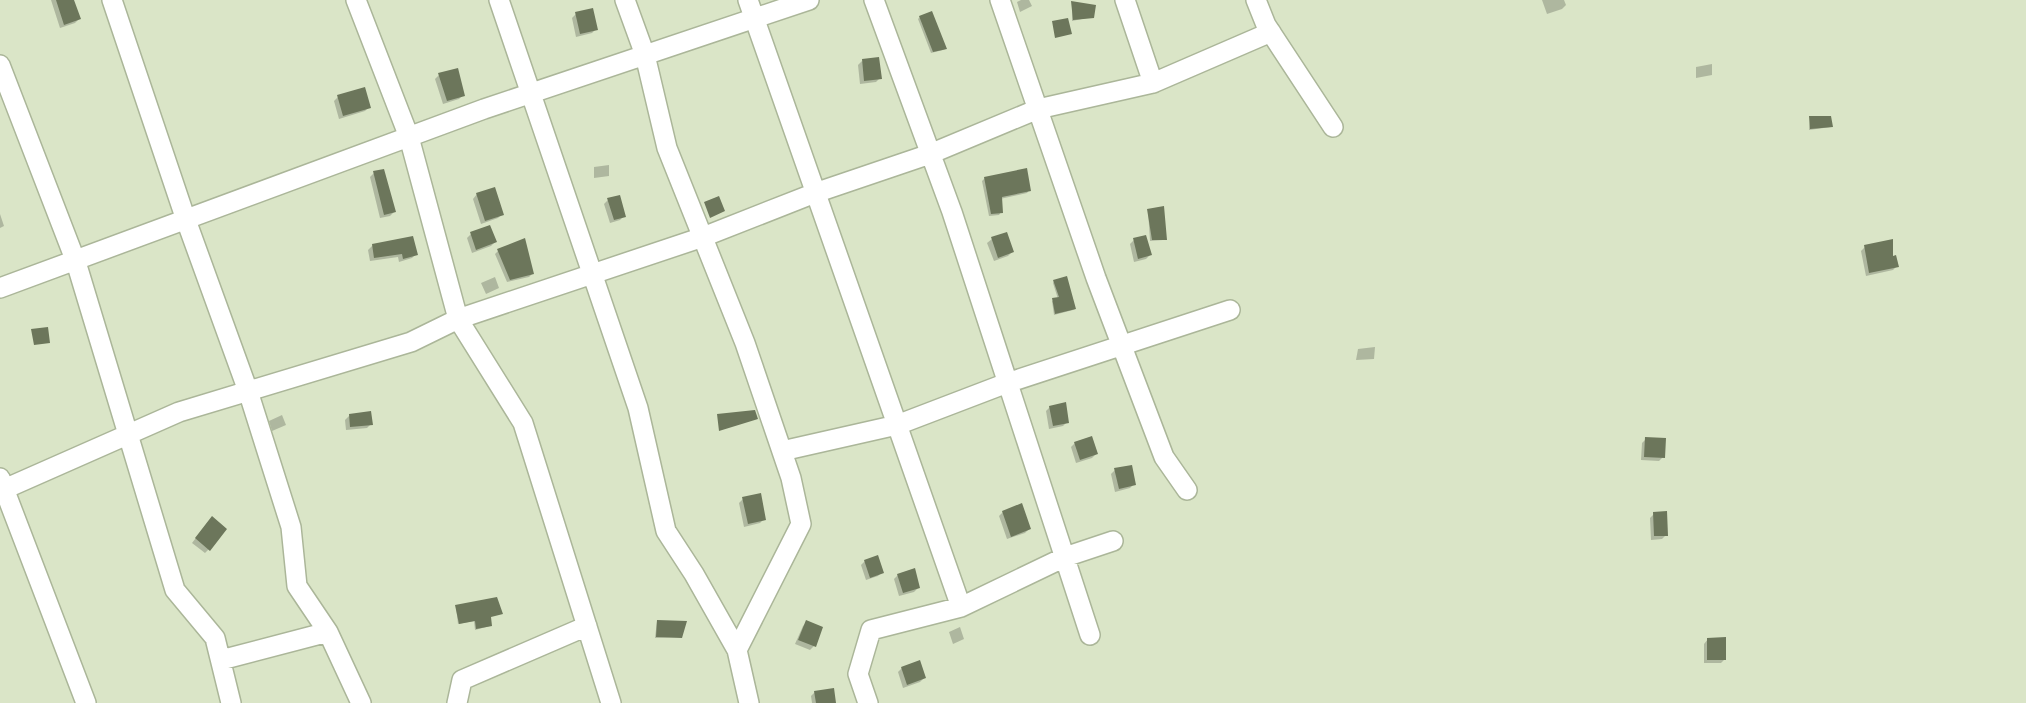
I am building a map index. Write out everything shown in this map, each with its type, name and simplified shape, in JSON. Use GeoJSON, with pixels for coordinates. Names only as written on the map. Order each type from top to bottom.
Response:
{"type":"FeatureCollection","features":[{"type":"Feature","properties":{"kind":"street"},"geometry":{"type":"LineString","coordinates":[[112,0],[186,220],[248,391],[291,527],[297,586],[328,632],[362,703]]}},
{"type":"Feature","properties":{"kind":"street"},"geometry":{"type":"LineString","coordinates":[[356,0],[409,137],[458,319],[523,424],[611,703]]}},
{"type":"Feature","properties":{"kind":"street"},"geometry":{"type":"LineString","coordinates":[[499,0],[594,272],[638,408],[666,531],[737,650],[748,703]]}},
{"type":"Feature","properties":{"kind":"street"},"geometry":{"type":"LineString","coordinates":[[625,0],[645,55],[667,148],[745,343],[791,478],[801,524],[737,650]]}},
{"type":"Feature","properties":{"kind":"street"},"geometry":{"type":"LineString","coordinates":[[0,288],[409,137],[645,55],[751,9],[809,0]]}},
{"type":"Feature","properties":{"kind":"street"},"geometry":{"type":"LineString","coordinates":[[874,0],[930,155],[1090,635]]}},
{"type":"Feature","properties":{"kind":"street"},"geometry":{"type":"LineString","coordinates":[[1000,0],[1164,457],[1186,490]]}},
{"type":"Feature","properties":{"kind":"street"},"geometry":{"type":"LineString","coordinates":[[1125,0],[1153,83]]}},
{"type":"Feature","properties":{"kind":"street"},"geometry":{"type":"LineString","coordinates":[[1256,0],[1270,33],[1333,127]]}},
{"type":"Feature","properties":{"kind":"street"},"geometry":{"type":"LineString","coordinates":[[751,9],[961,607]]}},
{"type":"Feature","properties":{"kind":"street"},"geometry":{"type":"LineString","coordinates":[[86,703],[2,485],[179,412],[411,342],[458,319],[703,237],[815,193],[930,155],[1038,109],[1153,83],[1270,33]]}},
{"type":"Feature","properties":{"kind":"street"},"geometry":{"type":"LineString","coordinates":[[0,65],[76,262],[175,590],[215,638],[231,703]]}},
{"type":"Feature","properties":{"kind":"street"},"geometry":{"type":"LineString","coordinates":[[782,451],[897,425],[1007,383],[1230,310]]}},
{"type":"Feature","properties":{"kind":"street"},"geometry":{"type":"LineString","coordinates":[[868,703],[858,674],[871,630],[961,607],[1065,557],[1112,541]]}},
{"type":"Feature","properties":{"kind":"street"},"geometry":{"type":"LineString","coordinates":[[457,703],[462,680],[587,626]]}},
{"type":"Feature","properties":{"kind":"street"},"geometry":{"type":"LineString","coordinates":[[220,660],[328,632]]}},
{"type":"Feature","properties":{"kind":"building"},"geometry":{"type":"Polygon","coordinates":[[[56,0],[74,0],[81,19],[64,25],[56,0]]]}},
{"type":"Feature","properties":{"kind":"building"},"geometry":{"type":"Polygon","coordinates":[[[1071,1],[1096,5],[1094,18],[1073,20],[1071,1]]]}},
{"type":"Feature","properties":{"kind":"building"},"geometry":{"type":"Polygon","coordinates":[[[593,8],[598,30],[580,34],[575,12],[593,8]]]}},
{"type":"Feature","properties":{"kind":"building"},"geometry":{"type":"Polygon","coordinates":[[[932,11],[947,49],[933,52],[919,16],[932,11]]]}},
{"type":"Feature","properties":{"kind":"building"},"geometry":{"type":"Polygon","coordinates":[[[1068,18],[1072,34],[1055,38],[1052,21],[1068,18]]]}},
{"type":"Feature","properties":{"kind":"building"},"geometry":{"type":"Polygon","coordinates":[[[879,57],[882,79],[864,81],[862,59],[879,57]]]}},
{"type":"Feature","properties":{"kind":"building"},"geometry":{"type":"Polygon","coordinates":[[[458,68],[465,96],[447,101],[438,73],[458,68]]]}},
{"type":"Feature","properties":{"kind":"building"},"geometry":{"type":"Polygon","coordinates":[[[365,87],[371,108],[343,116],[337,95],[365,87]]]}},
{"type":"Feature","properties":{"kind":"building"},"geometry":{"type":"Polygon","coordinates":[[[1809,116],[1831,116],[1833,127],[1810,129],[1809,116]]]}},
{"type":"Feature","properties":{"kind":"building"},"geometry":{"type":"Polygon","coordinates":[[[1027,168],[1031,191],[1002,197],[1003,213],[991,214],[984,177],[1027,168]]]}},
{"type":"Feature","properties":{"kind":"building"},"geometry":{"type":"Polygon","coordinates":[[[384,169],[396,212],[384,215],[373,171],[384,169]]]}},
{"type":"Feature","properties":{"kind":"building"},"geometry":{"type":"Polygon","coordinates":[[[495,187],[504,215],[485,221],[476,193],[495,187]]]}},
{"type":"Feature","properties":{"kind":"building"},"geometry":{"type":"Polygon","coordinates":[[[620,195],[626,217],[614,220],[607,198],[620,195]]]}},
{"type":"Feature","properties":{"kind":"building"},"geometry":{"type":"Polygon","coordinates":[[[719,196],[725,211],[710,218],[704,202],[719,196]]]}},
{"type":"Feature","properties":{"kind":"building"},"geometry":{"type":"Polygon","coordinates":[[[1164,206],[1167,240],[1152,240],[1147,209],[1164,206]]]}},
{"type":"Feature","properties":{"kind":"building"},"geometry":{"type":"Polygon","coordinates":[[[490,225],[497,242],[476,250],[470,232],[490,225]]]}},
{"type":"Feature","properties":{"kind":"building"},"geometry":{"type":"Polygon","coordinates":[[[1007,232],[1014,252],[998,258],[991,237],[1007,232]]]}},
{"type":"Feature","properties":{"kind":"building"},"geometry":{"type":"Polygon","coordinates":[[[1146,235],[1152,255],[1138,259],[1133,238],[1146,235]]]}},
{"type":"Feature","properties":{"kind":"building"},"geometry":{"type":"Polygon","coordinates":[[[413,236],[418,255],[403,259],[402,254],[374,258],[372,244],[413,236]]]}},
{"type":"Feature","properties":{"kind":"building"},"geometry":{"type":"Polygon","coordinates":[[[525,238],[534,274],[510,280],[497,249],[525,238]]]}},
{"type":"Feature","properties":{"kind":"building"},"geometry":{"type":"Polygon","coordinates":[[[1893,239],[1893,256],[1896,255],[1899,267],[1869,273],[1864,245],[1893,239]]]}},
{"type":"Feature","properties":{"kind":"building"},"geometry":{"type":"Polygon","coordinates":[[[1067,276],[1076,309],[1055,314],[1052,298],[1059,297],[1053,280],[1067,276]]]}},
{"type":"Feature","properties":{"kind":"building"},"geometry":{"type":"Polygon","coordinates":[[[48,327],[50,343],[34,345],[31,329],[48,327]]]}},
{"type":"Feature","properties":{"kind":"building"},"geometry":{"type":"Polygon","coordinates":[[[1066,402],[1069,423],[1053,426],[1049,406],[1066,402]]]}},
{"type":"Feature","properties":{"kind":"building"},"geometry":{"type":"Polygon","coordinates":[[[755,410],[758,419],[719,431],[717,414],[755,410]]]}},
{"type":"Feature","properties":{"kind":"building"},"geometry":{"type":"Polygon","coordinates":[[[371,411],[373,425],[350,427],[349,414],[371,411]]]}},
{"type":"Feature","properties":{"kind":"building"},"geometry":{"type":"Polygon","coordinates":[[[1092,436],[1098,454],[1080,460],[1074,442],[1092,436]]]}},
{"type":"Feature","properties":{"kind":"building"},"geometry":{"type":"Polygon","coordinates":[[[1645,437],[1666,438],[1665,458],[1644,457],[1645,437]]]}},
{"type":"Feature","properties":{"kind":"building"},"geometry":{"type":"Polygon","coordinates":[[[1132,465],[1136,485],[1119,489],[1114,468],[1132,465]]]}},
{"type":"Feature","properties":{"kind":"building"},"geometry":{"type":"Polygon","coordinates":[[[761,493],[766,520],[748,524],[742,497],[761,493]]]}},
{"type":"Feature","properties":{"kind":"building"},"geometry":{"type":"Polygon","coordinates":[[[1022,503],[1031,529],[1011,537],[1002,511],[1022,503]]]}},
{"type":"Feature","properties":{"kind":"building"},"geometry":{"type":"Polygon","coordinates":[[[1667,511],[1668,536],[1654,536],[1653,512],[1667,511]]]}},
{"type":"Feature","properties":{"kind":"building"},"geometry":{"type":"Polygon","coordinates":[[[212,516],[227,529],[210,551],[195,538],[212,516]]]}},
{"type":"Feature","properties":{"kind":"building"},"geometry":{"type":"Polygon","coordinates":[[[878,555],[884,573],[870,578],[864,560],[878,555]]]}},
{"type":"Feature","properties":{"kind":"building"},"geometry":{"type":"Polygon","coordinates":[[[915,568],[920,588],[903,593],[897,574],[915,568]]]}},
{"type":"Feature","properties":{"kind":"building"},"geometry":{"type":"Polygon","coordinates":[[[497,597],[503,614],[491,617],[492,626],[476,629],[475,621],[459,624],[455,605],[497,597]]]}},
{"type":"Feature","properties":{"kind":"building"},"geometry":{"type":"Polygon","coordinates":[[[657,620],[687,621],[682,638],[656,637],[657,620]]]}},
{"type":"Feature","properties":{"kind":"building"},"geometry":{"type":"Polygon","coordinates":[[[806,620],[823,627],[816,647],[798,640],[806,620]]]}},
{"type":"Feature","properties":{"kind":"building"},"geometry":{"type":"Polygon","coordinates":[[[1726,637],[1726,660],[1707,660],[1707,638],[1726,637]]]}},
{"type":"Feature","properties":{"kind":"building"},"geometry":{"type":"Polygon","coordinates":[[[920,660],[926,678],[907,685],[901,667],[920,660]]]}},
{"type":"Feature","properties":{"kind":"building"},"geometry":{"type":"Polygon","coordinates":[[[834,688],[836,703],[816,703],[814,691],[834,688]]]}}]}
